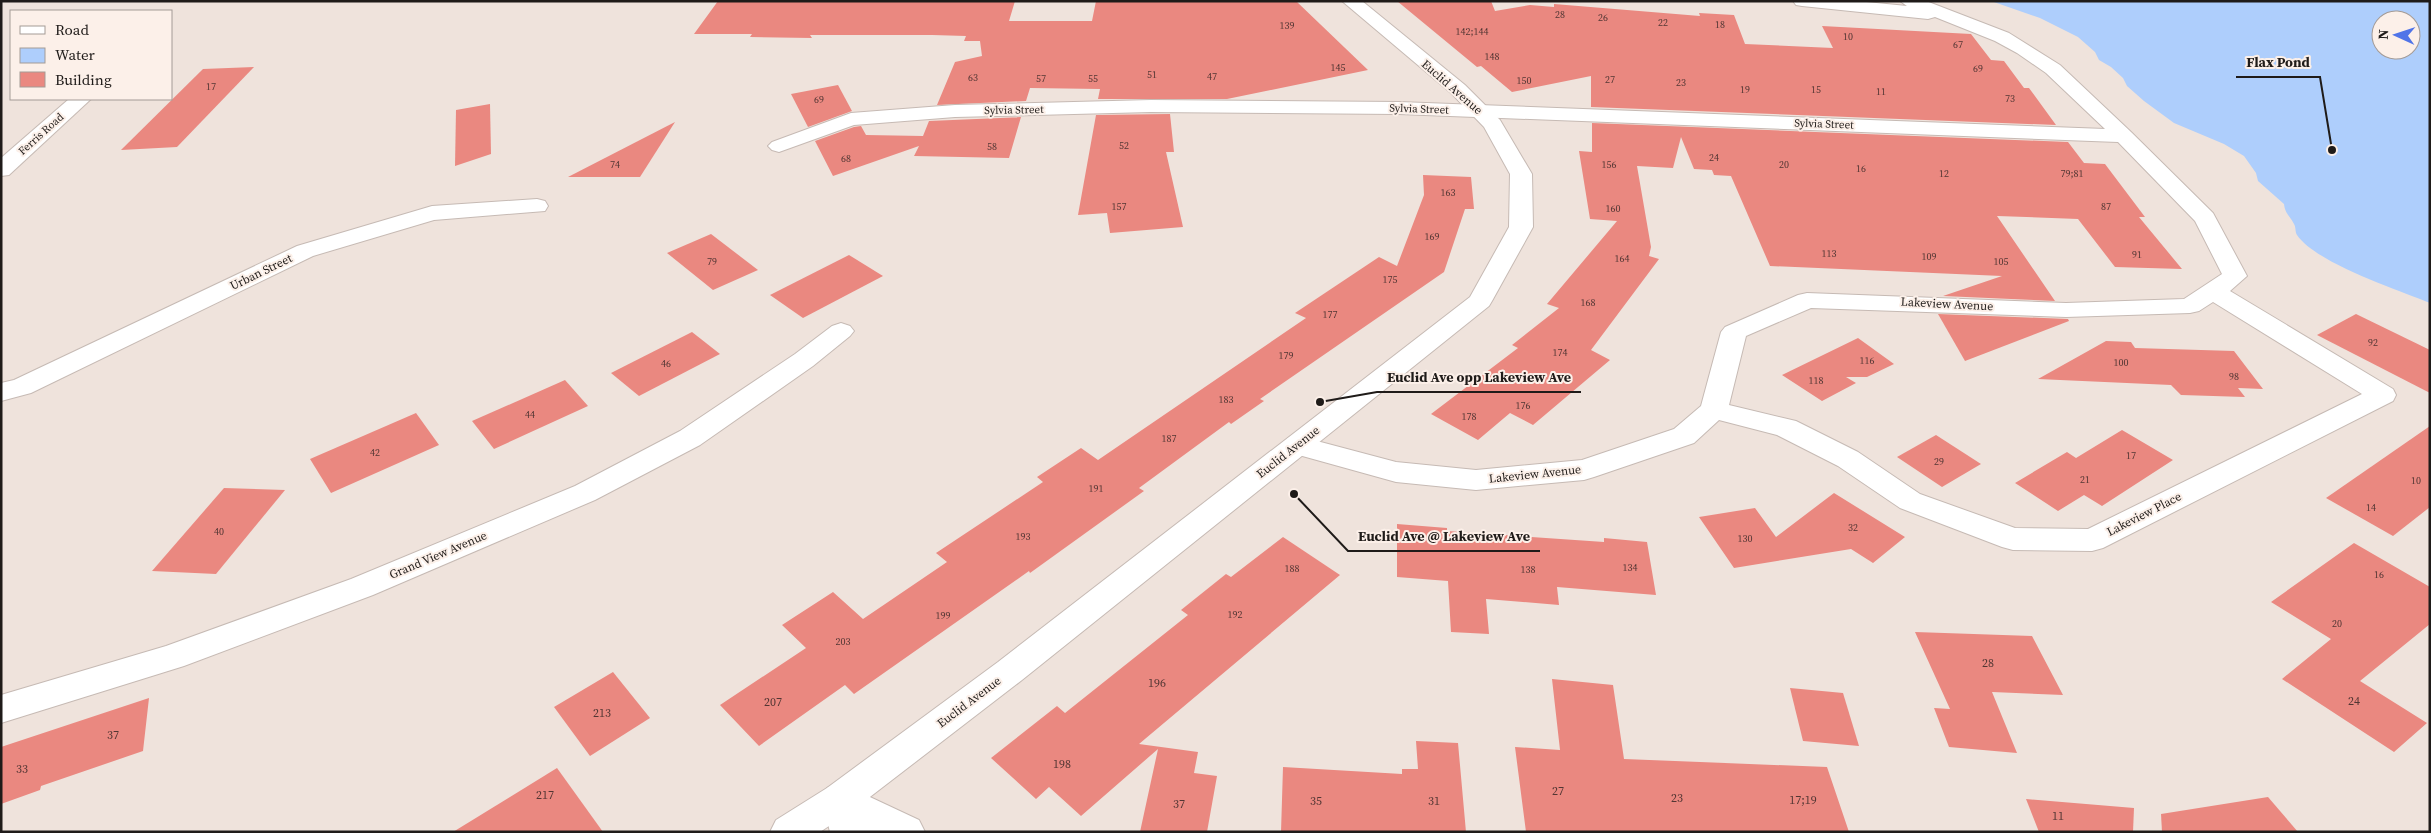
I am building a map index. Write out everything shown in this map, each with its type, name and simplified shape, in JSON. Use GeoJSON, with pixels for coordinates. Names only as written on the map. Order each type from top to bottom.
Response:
{"type":"FeatureCollection","features":[{"type":"Feature","properties":{"kind":"street","name":"Euclid Avenue"},"geometry":{"type":"LineString","coordinates":[[789,832],[845,816],[1010,671],[1480,301],[1521,228],[1521,174],[1493,124],[1458,89],[1351,1]]}},
{"type":"Feature","properties":{"kind":"street"},"geometry":{"type":"LineString","coordinates":[[1802,1],[1827,2],[1945,16]]}},
{"type":"Feature","properties":{"kind":"street","name":"Lakeview Avenue"},"geometry":{"type":"LineString","coordinates":[[1298,444],[1396,472],[1476,480],[1584,470],[1684,436],[1714,410],[1734,332],[1807,300],[2066,310],[2190,306],[2235,276],[2205,218],[2124,136],[2053,69],[2024,49],[2002,37],[1909,1]]}},
{"type":"Feature","properties":{"kind":"street","name":"Ferris Road"},"geometry":{"type":"LineString","coordinates":[[1,170],[80,100]]}},
{"type":"Feature","properties":{"kind":"street","name":"Sylvia Street"},"geometry":{"type":"LineString","coordinates":[[779,146],[851,119],[955,111],[1150,106],[1399,108],[2124,136]]}},
{"type":"Feature","properties":{"kind":"street","name":"Urban Street"},"geometry":{"type":"LineString","coordinates":[[1,392],[22,387],[305,251],[432,213],[537,206]]}},
{"type":"Feature","properties":{"kind":"street","name":"Lakeview Place"},"geometry":{"type":"LineString","coordinates":[[1714,410],[1786,428],[1848,459],[1910,502],[2013,539],[2092,540],[2383,395],[2213,291]]}},
{"type":"Feature","properties":{"kind":"street","name":"Grand View Avenue"},"geometry":{"type":"LineString","coordinates":[[1,709],[172,657],[362,588],[585,493],[690,438],[804,360],[841,331]]}},
{"type":"Feature","properties":{"kind":"street"},"geometry":{"type":"LineString","coordinates":[[845,816],[906,832]]}},
{"type":"Feature","properties":{"kind":"water"},"geometry":{"type":"Polygon","coordinates":[[[1991,1],[2430,1],[2430,303],[2359,275],[2321,256],[2297,235],[2295,225],[2287,213],[2284,204],[2258,181],[2256,173],[2244,156],[2224,144],[2174,123],[2127,86],[2123,78],[2111,67],[2099,60],[2095,52],[2078,37],[2040,18],[1991,1]]]}},
{"type":"Feature","properties":{"kind":"building"},"geometry":{"type":"Polygon","coordinates":[[[718,1],[1015,1],[1009,21],[1092,21],[1096,1],[1296,1],[1368,70],[1227,99],[1098,99],[1100,89],[1030,88],[1026,101],[937,105],[955,62],[982,56],[980,41],[964,41],[966,36],[932,35],[810,35],[812,38],[750,37],[752,34],[694,34],[718,1]]]}},
{"type":"Feature","properties":{"kind":"building"},"geometry":{"type":"Polygon","coordinates":[[[1397,1],[1491,1],[1495,11],[1530,5],[1554,7],[1554,4],[1700,16],[1699,13],[1734,15],[1745,44],[1833,48],[1822,26],[1971,34],[1991,60],[2004,61],[2024,88],[2029,88],[2056,125],[1591,107],[1591,76],[1512,92],[1481,66],[1477,67],[1397,1]]]}},
{"type":"Feature","properties":{"kind":"building"},"geometry":{"type":"Polygon","coordinates":[[[254,67],[177,147],[121,150],[172,100],[203,69],[254,67]]]}},
{"type":"Feature","properties":{"kind":"building"},"geometry":{"type":"Polygon","coordinates":[[[838,85],[852,111],[808,127],[791,94],[838,85]]]}},
{"type":"Feature","properties":{"kind":"building"},"geometry":{"type":"Polygon","coordinates":[[[490,104],[491,154],[455,166],[456,110],[490,104]]]}},
{"type":"Feature","properties":{"kind":"building"},"geometry":{"type":"Polygon","coordinates":[[[1170,114],[1174,152],[1166,152],[1183,227],[1110,233],[1107,213],[1078,215],[1096,115],[1170,114]]]}},
{"type":"Feature","properties":{"kind":"building"},"geometry":{"type":"Polygon","coordinates":[[[1021,117],[1009,158],[914,156],[919,146],[833,176],[815,141],[861,126],[866,135],[923,136],[929,121],[1021,117]]]}},
{"type":"Feature","properties":{"kind":"building"},"geometry":{"type":"Polygon","coordinates":[[[675,122],[640,177],[568,177],[675,122]]]}},
{"type":"Feature","properties":{"kind":"building"},"geometry":{"type":"Polygon","coordinates":[[[1592,123],[2068,142],[2084,163],[2105,164],[2145,217],[2139,217],[2182,269],[2115,267],[2078,219],[1997,216],[2055,301],[1943,296],[2002,276],[1770,266],[1731,176],[1714,175],[1712,170],[1694,169],[1681,137],[1673,168],[1637,166],[1651,247],[1649,256],[1659,259],[1591,350],[1610,360],[1533,425],[1510,413],[1478,440],[1431,414],[1518,348],[1512,345],[1559,308],[1547,304],[1617,221],[1590,219],[1579,151],[1592,152],[1592,123]]]}},
{"type":"Feature","properties":{"kind":"building"},"geometry":{"type":"Polygon","coordinates":[[[1423,175],[1471,177],[1474,209],[1465,209],[1444,272],[1260,399],[1264,401],[1231,424],[1229,422],[1139,488],[1144,491],[1030,573],[1029,571],[854,694],[845,685],[759,746],[720,705],[806,648],[782,625],[833,592],[863,619],[947,562],[936,553],[1043,482],[1037,477],[1081,448],[1098,460],[1306,318],[1295,313],[1379,257],[1397,266],[1424,195],[1423,175]]]}},
{"type":"Feature","properties":{"kind":"building"},"geometry":{"type":"Polygon","coordinates":[[[711,234],[758,270],[713,290],[667,253],[711,234]]]}},
{"type":"Feature","properties":{"kind":"building"},"geometry":{"type":"Polygon","coordinates":[[[849,255],[883,276],[803,318],[770,295],[849,255]]]}},
{"type":"Feature","properties":{"kind":"building"},"geometry":{"type":"Polygon","coordinates":[[[1938,314],[2068,319],[2069,321],[1965,361],[1938,314]]]}},
{"type":"Feature","properties":{"kind":"building"},"geometry":{"type":"Polygon","coordinates":[[[2356,314],[2430,350],[2430,393],[2317,335],[2356,314]]]}},
{"type":"Feature","properties":{"kind":"building"},"geometry":{"type":"Polygon","coordinates":[[[692,332],[720,354],[639,396],[611,373],[692,332]]]}},
{"type":"Feature","properties":{"kind":"building"},"geometry":{"type":"Polygon","coordinates":[[[1858,338],[1894,364],[1867,377],[1846,377],[1856,383],[1822,401],[1782,375],[1858,338]]]}},
{"type":"Feature","properties":{"kind":"building"},"geometry":{"type":"Polygon","coordinates":[[[2106,341],[2131,342],[2135,348],[2234,351],[2263,389],[2238,388],[2245,397],[2181,395],[2171,385],[2038,379],[2106,341]]]}},
{"type":"Feature","properties":{"kind":"building"},"geometry":{"type":"Polygon","coordinates":[[[565,380],[588,406],[494,449],[472,421],[565,380]]]}},
{"type":"Feature","properties":{"kind":"building"},"geometry":{"type":"Polygon","coordinates":[[[416,413],[439,445],[331,493],[310,459],[416,413]]]}},
{"type":"Feature","properties":{"kind":"building"},"geometry":{"type":"Polygon","coordinates":[[[2430,426],[2430,507],[2393,536],[2326,498],[2430,426]]]}},
{"type":"Feature","properties":{"kind":"building"},"geometry":{"type":"Polygon","coordinates":[[[2122,430],[2173,460],[2102,506],[2084,495],[2058,511],[2015,483],[2067,452],[2076,458],[2122,430]]]}},
{"type":"Feature","properties":{"kind":"building"},"geometry":{"type":"Polygon","coordinates":[[[1936,435],[1981,464],[1942,487],[1897,457],[1936,435]]]}},
{"type":"Feature","properties":{"kind":"building"},"geometry":{"type":"Polygon","coordinates":[[[224,488],[285,490],[216,574],[152,571],[224,488]]]}},
{"type":"Feature","properties":{"kind":"building"},"geometry":{"type":"Polygon","coordinates":[[[1834,493],[1905,537],[1873,563],[1851,549],[1734,568],[1699,517],[1755,508],[1776,537],[1834,493]]]}},
{"type":"Feature","properties":{"kind":"building"},"geometry":{"type":"Polygon","coordinates":[[[1397,524],[1447,528],[1447,531],[1604,542],[1604,538],[1647,542],[1656,595],[1557,587],[1559,605],[1486,599],[1489,634],[1451,632],[1448,581],[1397,577],[1397,524]]]}},
{"type":"Feature","properties":{"kind":"building"},"geometry":{"type":"Polygon","coordinates":[[[1283,537],[1340,575],[1139,744],[1198,752],[1194,773],[1217,776],[1207,832],[1140,832],[1158,749],[1081,816],[1049,787],[1036,799],[991,758],[1057,706],[1065,713],[1188,615],[1181,610],[1226,574],[1231,577],[1283,537]]]}},
{"type":"Feature","properties":{"kind":"building"},"geometry":{"type":"Polygon","coordinates":[[[2354,543],[2430,587],[2430,624],[2360,681],[2427,723],[2394,752],[2282,679],[2331,639],[2271,602],[2354,543]]]}},
{"type":"Feature","properties":{"kind":"building"},"geometry":{"type":"Polygon","coordinates":[[[1915,632],[2032,636],[2063,695],[1992,692],[2017,753],[1949,747],[1934,708],[1950,709],[1915,632]]]}},
{"type":"Feature","properties":{"kind":"building"},"geometry":{"type":"Polygon","coordinates":[[[613,672],[650,718],[590,756],[554,707],[613,672]]]}},
{"type":"Feature","properties":{"kind":"building"},"geometry":{"type":"Polygon","coordinates":[[[1552,679],[1613,685],[1624,759],[1827,767],[1849,832],[1526,832],[1515,747],[1560,750],[1552,679]]]}},
{"type":"Feature","properties":{"kind":"building"},"geometry":{"type":"Polygon","coordinates":[[[1790,688],[1843,693],[1859,746],[1803,741],[1790,688]]]}},
{"type":"Feature","properties":{"kind":"building"},"geometry":{"type":"Polygon","coordinates":[[[149,698],[143,751],[41,786],[40,790],[1,804],[1,747],[149,698]]]}},
{"type":"Feature","properties":{"kind":"building"},"geometry":{"type":"Polygon","coordinates":[[[1416,741],[1458,743],[1466,832],[1281,832],[1283,767],[1402,774],[1402,769],[1418,769],[1416,741]]]}},
{"type":"Feature","properties":{"kind":"building"},"geometry":{"type":"Polygon","coordinates":[[[557,768],[603,832],[453,832],[557,768]]]}},
{"type":"Feature","properties":{"kind":"building"},"geometry":{"type":"Polygon","coordinates":[[[2268,797],[2298,832],[2162,832],[2161,814],[2268,797]]]}},
{"type":"Feature","properties":{"kind":"building"},"geometry":{"type":"Polygon","coordinates":[[[2026,799],[2134,808],[2133,832],[2039,832],[2026,799]]]}},
{"type":"Feature","properties":{"kind":"place","name":"Flax Pond"},"geometry":{"type":"Point","coordinates":[2332,150]}},
{"type":"Feature","properties":{"kind":"place","name":"Euclid Ave opp Lakeview Ave"},"geometry":{"type":"Point","coordinates":[1320,402]}},
{"type":"Feature","properties":{"kind":"place","name":"Euclid Ave @ Lakeview Ave"},"geometry":{"type":"Point","coordinates":[1294,494]}}]}
